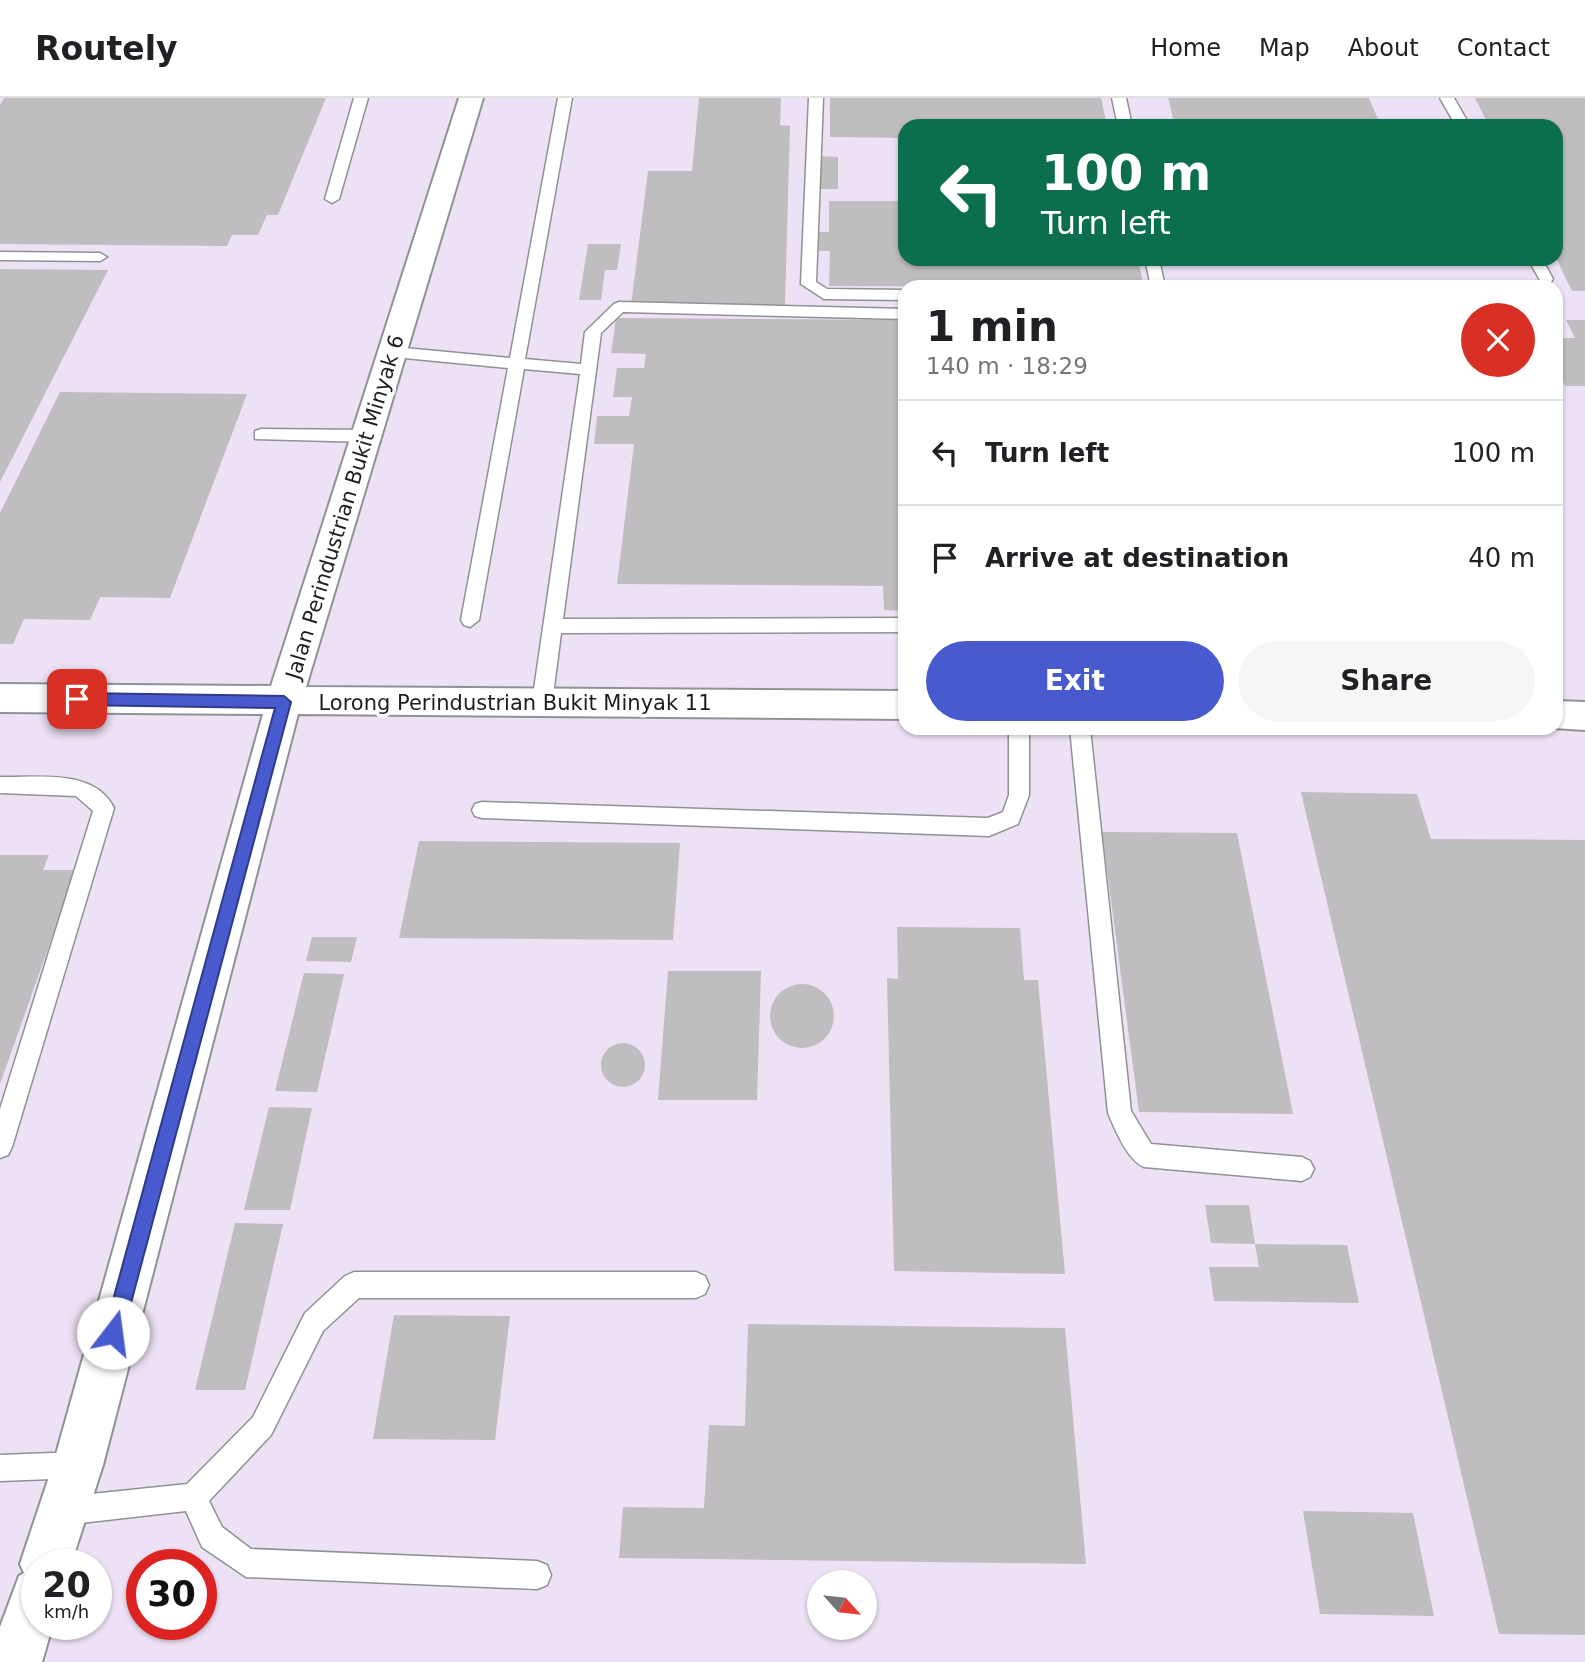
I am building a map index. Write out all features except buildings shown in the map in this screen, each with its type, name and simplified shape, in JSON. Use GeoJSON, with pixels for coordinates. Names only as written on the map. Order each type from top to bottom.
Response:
{"type":"FeatureCollection","features":[{"type":"Feature","properties":{"kind":"street","name":"Jalan Perindustrian Bukit Minyak 6"},"geometry":{"type":"LineString","coordinates":[[51,1549],[78,1465],[284,702],[471,98]]}},
{"type":"Feature","properties":{"kind":"street","name":"Lorong Perindustrian Bukit Minyak 11"},"geometry":{"type":"LineString","coordinates":[[0,698],[898,705]]}},
{"type":"Feature","properties":{"kind":"street"},"geometry":{"type":"LineString","coordinates":[[1563,715],[1585,716]]}},
{"type":"Feature","properties":{"kind":"street"},"geometry":{"type":"LineString","coordinates":[[15,1662],[22,1640]]}},
{"type":"Feature","properties":{"kind":"lane"},"geometry":{"type":"LineString","coordinates":[[331,199],[361,98]]}},
{"type":"Feature","properties":{"kind":"lane"},"geometry":{"type":"LineString","coordinates":[[470,621],[565,98]]}},
{"type":"Feature","properties":{"kind":"lane"},"geometry":{"type":"LineString","coordinates":[[816,98],[807,284],[824,295],[898,295]]}},
{"type":"Feature","properties":{"kind":"lane"},"geometry":{"type":"LineString","coordinates":[[1119,98],[1124,119]]}},
{"type":"Feature","properties":{"kind":"lane"},"geometry":{"type":"LineString","coordinates":[[1447,98],[1459,119]]}},
{"type":"Feature","properties":{"kind":"lane"},"geometry":{"type":"LineString","coordinates":[[0,256],[100,257]]}},
{"type":"Feature","properties":{"kind":"lane"},"geometry":{"type":"LineString","coordinates":[[1539,266],[1546,279]]}},
{"type":"Feature","properties":{"kind":"lane"},"geometry":{"type":"LineString","coordinates":[[542,703],[593,331],[619,307],[898,314]]}},
{"type":"Feature","properties":{"kind":"lane"},"geometry":{"type":"LineString","coordinates":[[394,352],[589,370]]}},
{"type":"Feature","properties":{"kind":"lane"},"geometry":{"type":"LineString","coordinates":[[261,435],[368,436]]}},
{"type":"Feature","properties":{"kind":"lane"},"geometry":{"type":"LineString","coordinates":[[553,626],[898,625]]}},
{"type":"Feature","properties":{"kind":"lane"},"geometry":{"type":"LineString","coordinates":[[482,810],[989,827],[1011,818],[1019,795],[1019,735]]}},
{"type":"Feature","properties":{"kind":"lane"},"geometry":{"type":"LineString","coordinates":[[1081,735],[1120,1112],[1144,1155],[1302,1169]]}},
{"type":"Feature","properties":{"kind":"lane"},"geometry":{"type":"LineString","coordinates":[[0,785],[80,788],[104,808],[0,1147]]}},
{"type":"Feature","properties":{"kind":"lane"},"geometry":{"type":"LineString","coordinates":[[63,1511],[193,1497],[236,1457],[262,1426],[314,1322],[354,1285],[696,1285]]}},
{"type":"Feature","properties":{"kind":"lane"},"geometry":{"type":"LineString","coordinates":[[0,1468],[78,1465]]}},
{"type":"Feature","properties":{"kind":"lane"},"geometry":{"type":"LineString","coordinates":[[193,1497],[212,1537],[246,1563],[537,1575]]}},
{"type":"Feature","properties":{"kind":"shaded area"},"geometry":{"type":"Polygon","coordinates":[[[0,98],[1585,98],[1585,1662],[0,1662],[0,98]]]}},
{"type":"Feature","properties":{"kind":"route"},"geometry":{"type":"LineString","coordinates":[[77,699],[284,702],[113,1333]]}}]}
